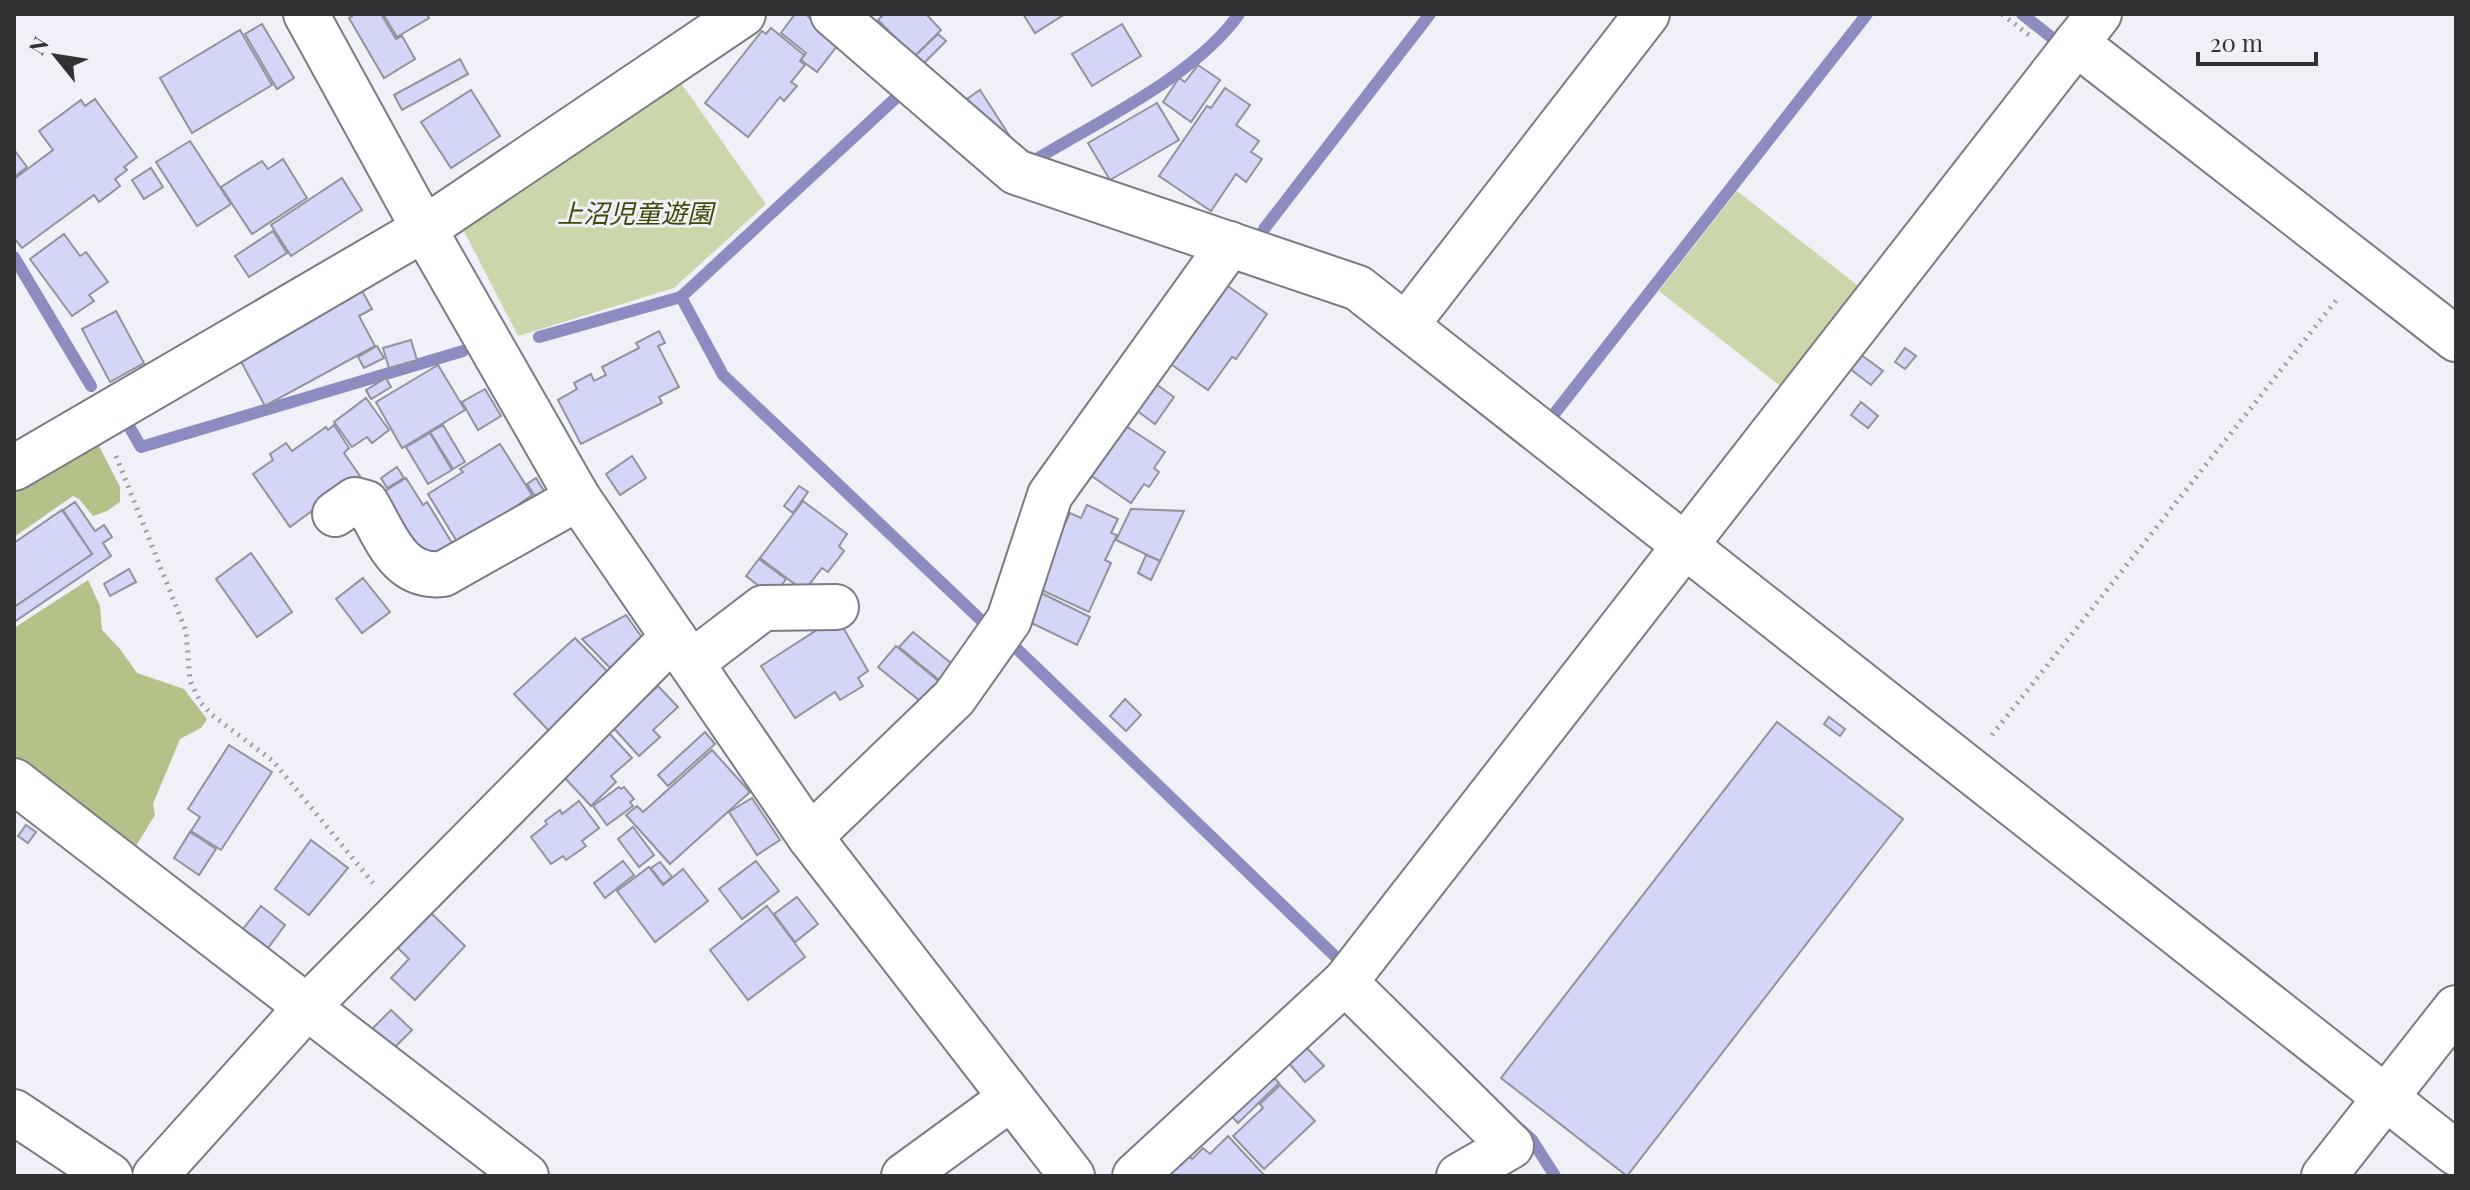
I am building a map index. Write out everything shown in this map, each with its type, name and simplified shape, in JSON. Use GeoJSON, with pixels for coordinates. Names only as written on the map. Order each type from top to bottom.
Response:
{"type":"FeatureCollection","features":[{"type":"Feature","properties":{"kind":"street"},"geometry":{"type":"LineString","coordinates":[[306,14],[424,229],[578,498],[810,837],[1072,1176]]}},
{"type":"Feature","properties":{"kind":"street"},"geometry":{"type":"LineString","coordinates":[[14,468],[424,229],[743,14]]}},
{"type":"Feature","properties":{"kind":"street"},"geometry":{"type":"LineString","coordinates":[[833,14],[1016,172],[1358,288],[2456,1153]]}},
{"type":"Feature","properties":{"kind":"street"},"geometry":{"type":"LineString","coordinates":[[1406,325],[1647,14]]}},
{"type":"Feature","properties":{"kind":"street"},"geometry":{"type":"LineString","coordinates":[[1135,1176],[1345,982],[1685,546],[2077,27],[2456,339]]}},
{"type":"Feature","properties":{"kind":"street"},"geometry":{"type":"LineString","coordinates":[[810,837],[954,698],[1009,620],[1050,495],[1230,244]]}},
{"type":"Feature","properties":{"kind":"street"},"geometry":{"type":"LineString","coordinates":[[335,514],[355,500],[366,503],[388,538],[392,551],[413,571],[426,576],[443,574],[578,498]]}},
{"type":"Feature","properties":{"kind":"street"},"geometry":{"type":"LineString","coordinates":[[155,1176],[306,1008],[399,915],[682,650],[763,608],[836,607]]}},
{"type":"Feature","properties":{"kind":"street"},"geometry":{"type":"LineString","coordinates":[[14,781],[526,1176]]}},
{"type":"Feature","properties":{"kind":"street"},"geometry":{"type":"LineString","coordinates":[[1345,982],[1511,1146],[1459,1176]]}},
{"type":"Feature","properties":{"kind":"street"},"geometry":{"type":"LineString","coordinates":[[2324,1176],[2456,1008]]}},
{"type":"Feature","properties":{"kind":"street"},"geometry":{"type":"LineString","coordinates":[[904,1176],[1011,1098]]}},
{"type":"Feature","properties":{"kind":"street"},"geometry":{"type":"LineString","coordinates":[[14,1112],[110,1176]]}},
{"type":"Feature","properties":{"kind":"path"},"geometry":{"type":"LineString","coordinates":[[1966,768],[2339,296]]}},
{"type":"Feature","properties":{"kind":"path"},"geometry":{"type":"LineString","coordinates":[[101,417],[186,631],[190,681],[201,703],[212,715],[273,761],[399,915]]}},
{"type":"Feature","properties":{"kind":"green space","name":"上沼児童遊園"},"geometry":{"type":"Polygon","coordinates":[[[681,83],[766,204],[674,288],[518,336],[462,227],[681,83]]]}},
{"type":"Feature","properties":{"kind":"green space"},"geometry":{"type":"Polygon","coordinates":[[[1737,191],[1871,296],[1793,396],[1659,291],[1737,191]]]}},
{"type":"Feature","properties":{"kind":"green space"},"geometry":{"type":"Polygon","coordinates":[[[95,438],[120,487],[120,502],[93,516],[73,496],[14,537],[14,483],[95,438]]]}},
{"type":"Feature","properties":{"kind":"green space"},"geometry":{"type":"Polygon","coordinates":[[[88,580],[100,606],[102,630],[137,673],[184,689],[207,719],[201,728],[180,739],[153,804],[155,815],[133,851],[14,759],[14,628],[88,580]]]}},
{"type":"Feature","properties":{"kind":"building"},"geometry":{"type":"Polygon","coordinates":[[[355,14],[381,14],[396,39],[402,36],[415,59],[384,78],[349,18],[355,14]]]}},
{"type":"Feature","properties":{"kind":"building"},"geometry":{"type":"Polygon","coordinates":[[[383,14],[427,14],[429,18],[397,37],[383,14]]]}},
{"type":"Feature","properties":{"kind":"building"},"geometry":{"type":"Polygon","coordinates":[[[795,14],[805,14],[840,42],[817,72],[801,60],[806,53],[781,33],[795,14]]]}},
{"type":"Feature","properties":{"kind":"building"},"geometry":{"type":"Polygon","coordinates":[[[884,14],[926,14],[941,30],[914,57],[878,20],[884,14]]]}},
{"type":"Feature","properties":{"kind":"building"},"geometry":{"type":"Polygon","coordinates":[[[1023,14],[1065,14],[1035,33],[1023,14]]]}},
{"type":"Feature","properties":{"kind":"building"},"geometry":{"type":"Polygon","coordinates":[[[262,24],[294,78],[277,89],[245,34],[262,24]]]}},
{"type":"Feature","properties":{"kind":"building"},"geometry":{"type":"Polygon","coordinates":[[[1122,24],[1141,56],[1092,86],[1072,54],[1122,24]]]}},
{"type":"Feature","properties":{"kind":"building"},"geometry":{"type":"Polygon","coordinates":[[[771,28],[804,55],[800,61],[805,65],[791,82],[797,86],[784,101],[780,97],[748,137],[705,103],[762,31],[766,34],[771,28]]]}},
{"type":"Feature","properties":{"kind":"building"},"geometry":{"type":"Polygon","coordinates":[[[240,30],[272,85],[192,133],[160,78],[240,30]]]}},
{"type":"Feature","properties":{"kind":"building"},"geometry":{"type":"Polygon","coordinates":[[[938,34],[946,41],[922,65],[914,57],[938,34]]]}},
{"type":"Feature","properties":{"kind":"building"},"geometry":{"type":"Polygon","coordinates":[[[460,59],[468,74],[402,110],[394,95],[460,59]]]}},
{"type":"Feature","properties":{"kind":"building"},"geometry":{"type":"Polygon","coordinates":[[[1198,65],[1220,80],[1191,122],[1163,102],[1179,78],[1185,82],[1198,65]]]}},
{"type":"Feature","properties":{"kind":"building"},"geometry":{"type":"Polygon","coordinates":[[[1225,88],[1250,105],[1236,125],[1259,141],[1251,152],[1262,159],[1246,182],[1236,174],[1211,211],[1159,176],[1207,106],[1211,108],[1225,88]]]}},
{"type":"Feature","properties":{"kind":"building"},"geometry":{"type":"Polygon","coordinates":[[[471,90],[500,136],[451,168],[421,122],[471,90]]]}},
{"type":"Feature","properties":{"kind":"building"},"geometry":{"type":"Polygon","coordinates":[[[980,90],[1011,138],[1005,141],[964,101],[980,90]]]}},
{"type":"Feature","properties":{"kind":"building"},"geometry":{"type":"Polygon","coordinates":[[[95,99],[137,157],[115,179],[120,186],[99,202],[94,195],[22,248],[14,238],[14,179],[53,150],[39,131],[81,100],[85,106],[95,99]]]}},
{"type":"Feature","properties":{"kind":"building"},"geometry":{"type":"Polygon","coordinates":[[[1157,103],[1179,140],[1110,180],[1088,143],[1157,103]]]}},
{"type":"Feature","properties":{"kind":"building"},"geometry":{"type":"Polygon","coordinates":[[[190,141],[231,204],[197,226],[156,162],[190,141]]]}},
{"type":"Feature","properties":{"kind":"building"},"geometry":{"type":"Polygon","coordinates":[[[14,152],[27,167],[14,177],[14,152]]]}},
{"type":"Feature","properties":{"kind":"building"},"geometry":{"type":"Polygon","coordinates":[[[283,159],[307,198],[252,234],[221,187],[262,161],[268,169],[283,159]]]}},
{"type":"Feature","properties":{"kind":"building"},"geometry":{"type":"Polygon","coordinates":[[[151,168],[163,187],[144,199],[132,180],[151,168]]]}},
{"type":"Feature","properties":{"kind":"building"},"geometry":{"type":"Polygon","coordinates":[[[342,178],[362,210],[291,256],[271,225],[342,178]]]}},
{"type":"Feature","properties":{"kind":"building"},"geometry":{"type":"Polygon","coordinates":[[[273,231],[287,253],[249,277],[235,256],[273,231]]]}},
{"type":"Feature","properties":{"kind":"building"},"geometry":{"type":"Polygon","coordinates":[[[64,234],[80,256],[86,252],[108,282],[89,295],[94,301],[72,316],[30,259],[64,234]]]}},
{"type":"Feature","properties":{"kind":"building"},"geometry":{"type":"Polygon","coordinates":[[[1225,284],[1267,314],[1236,359],[1232,357],[1208,390],[1165,360],[1225,284]]]}},
{"type":"Feature","properties":{"kind":"building"},"geometry":{"type":"Polygon","coordinates":[[[361,289],[372,309],[359,316],[375,346],[265,406],[238,356],[361,289]]]}},
{"type":"Feature","properties":{"kind":"building"},"geometry":{"type":"Polygon","coordinates":[[[116,311],[144,363],[110,382],[82,329],[116,311]]]}},
{"type":"Feature","properties":{"kind":"building"},"geometry":{"type":"Polygon","coordinates":[[[659,331],[665,343],[658,346],[679,387],[659,397],[662,403],[581,444],[558,400],[577,389],[574,383],[591,374],[594,381],[606,375],[602,367],[639,348],[636,343],[659,331]]]}},
{"type":"Feature","properties":{"kind":"building"},"geometry":{"type":"Polygon","coordinates":[[[411,340],[417,360],[389,368],[383,348],[411,340]]]}},
{"type":"Feature","properties":{"kind":"building"},"geometry":{"type":"Polygon","coordinates":[[[377,346],[384,358],[364,368],[358,357],[377,346]]]}},
{"type":"Feature","properties":{"kind":"building"},"geometry":{"type":"Polygon","coordinates":[[[1905,348],[1916,356],[1905,369],[1895,362],[1905,348]]]}},
{"type":"Feature","properties":{"kind":"building"},"geometry":{"type":"Polygon","coordinates":[[[1860,354],[1883,371],[1871,385],[1849,368],[1860,354]]]}},
{"type":"Feature","properties":{"kind":"building"},"geometry":{"type":"Polygon","coordinates":[[[438,365],[465,410],[402,448],[376,402],[438,365]]]}},
{"type":"Feature","properties":{"kind":"building"},"geometry":{"type":"Polygon","coordinates":[[[1146,377],[1174,397],[1155,424],[1128,404],[1146,377]]]}},
{"type":"Feature","properties":{"kind":"building"},"geometry":{"type":"Polygon","coordinates":[[[386,378],[391,387],[371,399],[366,390],[386,378]]]}},
{"type":"Feature","properties":{"kind":"building"},"geometry":{"type":"Polygon","coordinates":[[[485,389],[501,416],[478,430],[462,402],[485,389]]]}},
{"type":"Feature","properties":{"kind":"building"},"geometry":{"type":"Polygon","coordinates":[[[366,398],[389,430],[372,443],[367,437],[352,447],[334,422],[366,398]]]}},
{"type":"Feature","properties":{"kind":"building"},"geometry":{"type":"Polygon","coordinates":[[[1861,402],[1878,416],[1868,428],[1851,415],[1861,402]]]}},
{"type":"Feature","properties":{"kind":"building"},"geometry":{"type":"Polygon","coordinates":[[[1117,420],[1165,452],[1154,468],[1159,472],[1149,487],[1144,484],[1131,503],[1090,475],[1117,420]]]}},
{"type":"Feature","properties":{"kind":"building"},"geometry":{"type":"Polygon","coordinates":[[[334,425],[349,448],[344,453],[360,476],[290,527],[253,474],[273,460],[270,454],[286,443],[292,451],[326,427],[328,430],[334,425]]]}},
{"type":"Feature","properties":{"kind":"building"},"geometry":{"type":"Polygon","coordinates":[[[443,425],[465,462],[453,469],[430,432],[443,425]]]}},
{"type":"Feature","properties":{"kind":"building"},"geometry":{"type":"Polygon","coordinates":[[[430,433],[452,470],[428,484],[406,447],[430,433]]]}},
{"type":"Feature","properties":{"kind":"building"},"geometry":{"type":"Polygon","coordinates":[[[500,444],[532,495],[518,505],[524,515],[459,545],[428,494],[500,444]]]}},
{"type":"Feature","properties":{"kind":"building"},"geometry":{"type":"Polygon","coordinates":[[[632,456],[646,478],[620,495],[606,474],[632,456]]]}},
{"type":"Feature","properties":{"kind":"building"},"geometry":{"type":"Polygon","coordinates":[[[397,467],[404,478],[387,488],[381,478],[397,467]]]}},
{"type":"Feature","properties":{"kind":"building"},"geometry":{"type":"Polygon","coordinates":[[[406,478],[423,505],[427,502],[452,543],[424,561],[382,493],[406,478]]]}},
{"type":"Feature","properties":{"kind":"building"},"geometry":{"type":"Polygon","coordinates":[[[536,478],[544,491],[535,496],[527,484],[536,478]]]}},
{"type":"Feature","properties":{"kind":"building"},"geometry":{"type":"Polygon","coordinates":[[[799,486],[808,492],[793,513],[784,506],[799,486]]]}},
{"type":"Feature","properties":{"kind":"building"},"geometry":{"type":"Polygon","coordinates":[[[803,501],[847,534],[839,546],[844,551],[828,572],[822,568],[804,591],[760,558],[803,501]]]}},
{"type":"Feature","properties":{"kind":"building"},"geometry":{"type":"Polygon","coordinates":[[[75,502],[95,531],[104,525],[112,537],[103,543],[111,556],[14,622],[14,607],[92,554],[63,510],[75,502]]]}},
{"type":"Feature","properties":{"kind":"building"},"geometry":{"type":"Polygon","coordinates":[[[1087,505],[1118,519],[1111,533],[1117,535],[1105,560],[1111,563],[1089,612],[1035,587],[1070,513],[1081,518],[1087,505]]]}},
{"type":"Feature","properties":{"kind":"building"},"geometry":{"type":"Polygon","coordinates":[[[1131,509],[1184,511],[1160,561],[1116,540],[1131,509]]]}},
{"type":"Feature","properties":{"kind":"building"},"geometry":{"type":"Polygon","coordinates":[[[62,510],[92,554],[14,607],[14,543],[62,510]]]}},
{"type":"Feature","properties":{"kind":"building"},"geometry":{"type":"Polygon","coordinates":[[[251,553],[292,612],[257,637],[216,579],[251,553]]]}},
{"type":"Feature","properties":{"kind":"building"},"geometry":{"type":"Polygon","coordinates":[[[1146,555],[1160,561],[1151,580],[1138,573],[1146,555]]]}},
{"type":"Feature","properties":{"kind":"building"},"geometry":{"type":"Polygon","coordinates":[[[759,559],[786,579],[773,597],[746,576],[759,559]]]}},
{"type":"Feature","properties":{"kind":"building"},"geometry":{"type":"Polygon","coordinates":[[[129,569],[136,582],[110,596],[104,584],[129,569]]]}},
{"type":"Feature","properties":{"kind":"building"},"geometry":{"type":"Polygon","coordinates":[[[363,578],[390,612],[362,633],[336,599],[363,578]]]}},
{"type":"Feature","properties":{"kind":"building"},"geometry":{"type":"Polygon","coordinates":[[[1035,590],[1090,617],[1077,645],[1021,618],[1035,590]]]}},
{"type":"Feature","properties":{"kind":"building"},"geometry":{"type":"Polygon","coordinates":[[[626,615],[650,649],[620,678],[582,639],[626,615]]]}},
{"type":"Feature","properties":{"kind":"building"},"geometry":{"type":"Polygon","coordinates":[[[837,617],[868,671],[858,678],[863,686],[840,700],[835,692],[795,718],[761,666],[837,617]]]}},
{"type":"Feature","properties":{"kind":"building"},"geometry":{"type":"Polygon","coordinates":[[[913,632],[952,664],[939,680],[899,647],[913,632]]]}},
{"type":"Feature","properties":{"kind":"building"},"geometry":{"type":"Polygon","coordinates":[[[575,638],[607,671],[551,733],[514,694],[575,638]]]}},
{"type":"Feature","properties":{"kind":"building"},"geometry":{"type":"Polygon","coordinates":[[[896,646],[942,684],[925,705],[878,667],[896,646]]]}},
{"type":"Feature","properties":{"kind":"building"},"geometry":{"type":"Polygon","coordinates":[[[658,686],[678,707],[653,730],[660,737],[639,756],[609,723],[633,701],[637,705],[658,686]]]}},
{"type":"Feature","properties":{"kind":"building"},"geometry":{"type":"Polygon","coordinates":[[[1125,699],[1141,715],[1126,731],[1110,716],[1125,699]]]}},
{"type":"Feature","properties":{"kind":"building"},"geometry":{"type":"Polygon","coordinates":[[[1829,717],[1845,729],[1840,736],[1824,724],[1829,717]]]}},
{"type":"Feature","properties":{"kind":"building"},"geometry":{"type":"Polygon","coordinates":[[[1777,722],[1903,819],[1627,1176],[1501,1078],[1777,722]]]}},
{"type":"Feature","properties":{"kind":"building"},"geometry":{"type":"Polygon","coordinates":[[[705,732],[715,744],[668,786],[658,775],[705,732]]]}},
{"type":"Feature","properties":{"kind":"building"},"geometry":{"type":"Polygon","coordinates":[[[609,733],[632,758],[611,776],[616,782],[591,806],[563,776],[609,733]]]}},
{"type":"Feature","properties":{"kind":"building"},"geometry":{"type":"Polygon","coordinates":[[[229,745],[272,772],[221,850],[191,831],[200,817],[188,809],[229,745]]]}},
{"type":"Feature","properties":{"kind":"building"},"geometry":{"type":"Polygon","coordinates":[[[712,750],[750,792],[670,864],[626,815],[637,806],[643,812],[712,750]]]}},
{"type":"Feature","properties":{"kind":"building"},"geometry":{"type":"Polygon","coordinates":[[[619,787],[624,787],[634,799],[630,802],[633,806],[607,825],[593,806],[619,787]]]}},
{"type":"Feature","properties":{"kind":"building"},"geometry":{"type":"Polygon","coordinates":[[[752,798],[780,840],[757,855],[729,812],[752,798]]]}},
{"type":"Feature","properties":{"kind":"building"},"geometry":{"type":"Polygon","coordinates":[[[579,801],[599,828],[582,841],[586,846],[566,860],[563,856],[551,864],[531,837],[547,824],[545,821],[560,810],[562,814],[579,801]]]}},
{"type":"Feature","properties":{"kind":"building"},"geometry":{"type":"Polygon","coordinates":[[[26,825],[36,832],[28,843],[18,836],[26,825]]]}},
{"type":"Feature","properties":{"kind":"building"},"geometry":{"type":"Polygon","coordinates":[[[633,827],[654,855],[639,867],[618,839],[633,827]]]}},
{"type":"Feature","properties":{"kind":"building"},"geometry":{"type":"Polygon","coordinates":[[[190,832],[216,849],[199,875],[174,858],[190,832]]]}},
{"type":"Feature","properties":{"kind":"building"},"geometry":{"type":"Polygon","coordinates":[[[311,840],[348,868],[309,915],[275,889],[311,840]]]}},
{"type":"Feature","properties":{"kind":"building"},"geometry":{"type":"Polygon","coordinates":[[[623,861],[634,875],[605,898],[594,883],[623,861]]]}},
{"type":"Feature","properties":{"kind":"building"},"geometry":{"type":"Polygon","coordinates":[[[756,861],[779,891],[742,919],[719,889],[756,861]]]}},
{"type":"Feature","properties":{"kind":"building"},"geometry":{"type":"Polygon","coordinates":[[[660,862],[672,877],[663,884],[651,868],[660,862]]]}},
{"type":"Feature","properties":{"kind":"building"},"geometry":{"type":"Polygon","coordinates":[[[649,867],[663,885],[683,869],[708,901],[655,942],[617,891],[649,867]]]}},
{"type":"Feature","properties":{"kind":"building"},"geometry":{"type":"Polygon","coordinates":[[[797,897],[818,924],[795,942],[774,914],[797,897]]]}},
{"type":"Feature","properties":{"kind":"building"},"geometry":{"type":"Polygon","coordinates":[[[261,906],[285,925],[268,948],[243,929],[261,906]]]}},
{"type":"Feature","properties":{"kind":"building"},"geometry":{"type":"Polygon","coordinates":[[[767,906],[805,957],[748,1000],[710,950],[767,906]]]}},
{"type":"Feature","properties":{"kind":"building"},"geometry":{"type":"Polygon","coordinates":[[[429,911],[465,946],[415,1000],[391,978],[409,959],[396,946],[429,911]]]}},
{"type":"Feature","properties":{"kind":"building"},"geometry":{"type":"Polygon","coordinates":[[[391,1010],[412,1030],[392,1050],[371,1030],[391,1010]]]}},
{"type":"Feature","properties":{"kind":"building"},"geometry":{"type":"Polygon","coordinates":[[[1306,1047],[1324,1066],[1305,1082],[1288,1062],[1306,1047]]]}},
{"type":"Feature","properties":{"kind":"building"},"geometry":{"type":"Polygon","coordinates":[[[1268,1071],[1279,1083],[1238,1123],[1226,1110],[1268,1071]]]}},
{"type":"Feature","properties":{"kind":"building"},"geometry":{"type":"Polygon","coordinates":[[[1280,1085],[1315,1121],[1264,1169],[1233,1136],[1263,1108],[1260,1104],[1280,1085]]]}},
{"type":"Feature","properties":{"kind":"building"},"geometry":{"type":"Polygon","coordinates":[[[1228,1136],[1265,1176],[1161,1176],[1186,1153],[1192,1159],[1203,1148],[1210,1154],[1228,1136]]]}},
{"type":"Feature","properties":{"kind":"waterway"},"geometry":{"type":"LineString","coordinates":[[1040,157],[1174,76],[1221,36],[1239,14]]}},
{"type":"Feature","properties":{"kind":"waterway"},"geometry":{"type":"LineString","coordinates":[[1264,229],[1430,14]]}},
{"type":"Feature","properties":{"kind":"waterway"},"geometry":{"type":"LineString","coordinates":[[1551,418],[1867,14]]}},
{"type":"Feature","properties":{"kind":"waterway"},"geometry":{"type":"LineString","coordinates":[[2022,14],[2061,45]]}},
{"type":"Feature","properties":{"kind":"waterway"},"geometry":{"type":"LineString","coordinates":[[681,297],[899,95]]}},
{"type":"Feature","properties":{"kind":"waterway"},"geometry":{"type":"LineString","coordinates":[[14,257],[91,386]]}},
{"type":"Feature","properties":{"kind":"waterway"},"geometry":{"type":"LineString","coordinates":[[539,337],[681,297],[723,375],[983,622]]}},
{"type":"Feature","properties":{"kind":"waterway"},"geometry":{"type":"LineString","coordinates":[[126,421],[141,447],[463,351]]}},
{"type":"Feature","properties":{"kind":"waterway"},"geometry":{"type":"LineString","coordinates":[[1014,646],[1341,962]]}},
{"type":"Feature","properties":{"kind":"waterway"},"geometry":{"type":"LineString","coordinates":[[1521,1130],[1532,1140],[1555,1176]]}}]}
